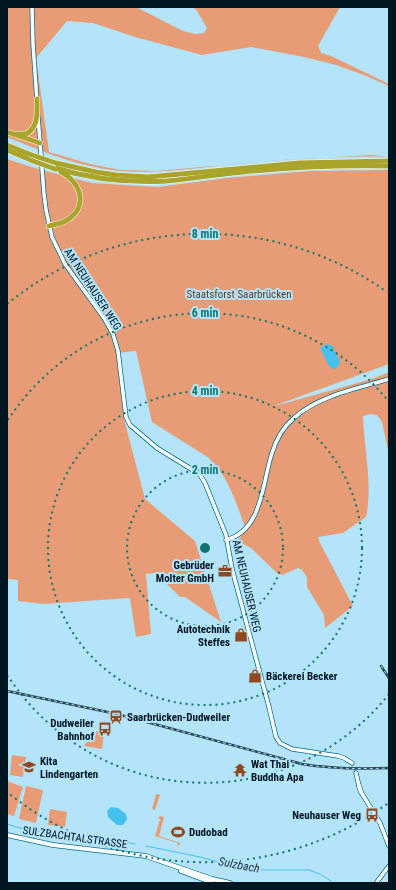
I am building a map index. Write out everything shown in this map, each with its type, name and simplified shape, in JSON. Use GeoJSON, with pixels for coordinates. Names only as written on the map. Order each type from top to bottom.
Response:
{"type":"FeatureCollection","features":[{"type":"Feature","properties":{"kind":"highway"},"geometry":{"type":"LineString","coordinates":[[14,134],[26,134],[35,126],[37,120],[37,99]]}},
{"type":"Feature","properties":{"kind":"highway"},"geometry":{"type":"LineString","coordinates":[[7,132],[40,143]]}},
{"type":"Feature","properties":{"kind":"highway"},"geometry":{"type":"LineString","coordinates":[[7,145],[34,161],[95,177],[116,180],[166,181],[299,168],[389,166]]}},
{"type":"Feature","properties":{"kind":"highway"},"geometry":{"type":"LineString","coordinates":[[7,150],[55,167],[76,183],[80,193],[80,205],[74,214],[67,220],[49,226]]}},
{"type":"Feature","properties":{"kind":"highway"},"geometry":{"type":"LineString","coordinates":[[55,167],[128,176],[148,176],[299,163],[389,161]]}},
{"type":"Feature","properties":{"kind":"main road"},"geometry":{"type":"LineString","coordinates":[[359,786],[361,792]]}},
{"type":"Feature","properties":{"kind":"main road","name":"SULZBACHTALSTRASSE"},"geometry":{"type":"LineString","coordinates":[[7,835],[54,844],[112,851],[143,857],[201,879],[213,882],[230,883]]}},
{"type":"Feature","properties":{"kind":"main road","name":"SULZBACHTALSTRASSE"},"geometry":{"type":"LineString","coordinates":[[143,857],[146,856],[213,882]]}},
{"type":"Feature","properties":{"kind":"street","name":"AM NEUHAUSER WEG"},"geometry":{"type":"LineString","coordinates":[[32,7],[33,56],[44,194],[49,226],[54,244],[65,264],[104,318],[113,334],[118,351],[127,421],[156,448],[200,475],[209,492],[223,527],[243,613],[276,737],[280,743],[292,750],[338,756],[352,763]]}},
{"type":"Feature","properties":{"kind":"street"},"geometry":{"type":"LineString","coordinates":[[226,540],[235,537],[242,532],[254,516],[259,504],[275,444],[282,431],[295,417],[312,405],[332,396],[389,379]]}},
{"type":"Feature","properties":{"kind":"street"},"geometry":{"type":"LineString","coordinates":[[356,773],[359,786]]}},
{"type":"Feature","properties":{"kind":"street"},"geometry":{"type":"LineString","coordinates":[[361,792],[380,822],[389,846]]}},
{"type":"Feature","properties":{"kind":"street"},"geometry":{"type":"LineString","coordinates":[[376,883],[389,866]]}},
{"type":"Feature","properties":{"kind":"street"},"geometry":{"type":"LineString","coordinates":[[201,879],[205,883]]}},
{"type":"Feature","properties":{"kind":"green space"},"geometry":{"type":"Polygon","coordinates":[[[7,7],[136,7],[183,31],[195,34],[204,33],[207,28],[193,7],[340,7],[318,46],[321,53],[331,56],[389,84],[389,86],[336,65],[304,57],[251,47],[202,55],[135,37],[93,23],[67,21],[36,58],[49,152],[90,164],[120,170],[156,171],[230,165],[149,172],[105,169],[48,153],[7,137],[7,7]]]}},
{"type":"Feature","properties":{"kind":"green space"},"geometry":{"type":"Polygon","coordinates":[[[371,155],[389,157],[351,157],[323,158],[371,155]]]}},
{"type":"Feature","properties":{"kind":"green space","name":"Staatsforst Saarbrücken"},"geometry":{"type":"Polygon","coordinates":[[[7,159],[38,169],[92,183],[158,187],[227,178],[309,171],[389,170],[389,364],[271,407],[372,379],[389,372],[389,454],[382,422],[377,415],[370,414],[363,416],[369,492],[366,517],[343,533],[318,537],[353,606],[325,628],[324,615],[307,587],[307,577],[302,570],[298,568],[282,575],[278,574],[251,548],[238,540],[246,530],[232,492],[216,466],[209,458],[152,422],[136,351],[116,353],[124,419],[145,499],[195,541],[221,622],[185,597],[180,597],[156,573],[146,574],[151,634],[136,637],[130,598],[43,604],[18,601],[18,580],[7,579],[7,159]]]}},
{"type":"Feature","properties":{"kind":"green space"},"geometry":{"type":"Polygon","coordinates":[[[97,731],[104,733],[102,749],[84,746],[92,734],[97,731]]]}},
{"type":"Feature","properties":{"kind":"green space"},"geometry":{"type":"Polygon","coordinates":[[[12,755],[26,757],[23,777],[10,775],[12,755]]]}},
{"type":"Feature","properties":{"kind":"green space"},"geometry":{"type":"Polygon","coordinates":[[[7,781],[23,787],[14,816],[7,814],[7,781]]]}},
{"type":"Feature","properties":{"kind":"green space"},"geometry":{"type":"Polygon","coordinates":[[[26,786],[43,790],[36,823],[19,819],[26,786]]]}},
{"type":"Feature","properties":{"kind":"green space"},"geometry":{"type":"Polygon","coordinates":[[[157,794],[160,795],[155,810],[152,809],[157,794]]]}},
{"type":"Feature","properties":{"kind":"green space"},"geometry":{"type":"Polygon","coordinates":[[[50,809],[67,812],[65,827],[48,825],[50,809]]]}},
{"type":"Feature","properties":{"kind":"green space"},"geometry":{"type":"Polygon","coordinates":[[[160,816],[164,817],[159,836],[180,843],[179,846],[177,845],[178,843],[155,836],[160,819],[158,818],[160,816]]]}},
{"type":"Feature","properties":{"kind":"water"},"geometry":{"type":"Polygon","coordinates":[[[327,344],[333,346],[340,361],[338,367],[334,369],[329,366],[320,348],[327,344]]]}},
{"type":"Feature","properties":{"kind":"water"},"geometry":{"type":"Polygon","coordinates":[[[111,807],[118,808],[126,814],[127,819],[123,825],[117,825],[108,817],[107,811],[111,807]]]}},
{"type":"Feature","properties":{"kind":"waterway","name":"Sulzbach"},"geometry":{"type":"LineString","coordinates":[[7,824],[47,833],[109,839],[135,844]]}},
{"type":"Feature","properties":{"kind":"waterway","name":"Sulzbach"},"geometry":{"type":"LineString","coordinates":[[146,846],[200,857],[229,865],[260,870],[309,870],[320,874],[331,881]]}},
{"type":"Feature","properties":{"kind":"tunnel"},"geometry":{"type":"LineString","coordinates":[[352,763],[356,773]]}},
{"type":"Feature","properties":{"kind":"railway"},"geometry":{"type":"LineString","coordinates":[[381,666],[389,678]]}},
{"type":"Feature","properties":{"kind":"railway"},"geometry":{"type":"LineString","coordinates":[[7,691],[117,714],[302,764],[324,767],[389,768]]}},
{"type":"Feature","properties":{"kind":"place","name":"Gebrüder Molter GmbH"},"geometry":{"type":"Point","coordinates":[225,571]}},
{"type":"Feature","properties":{"kind":"place","name":"Autotechnik Steffes"},"geometry":{"type":"Point","coordinates":[241,635]}},
{"type":"Feature","properties":{"kind":"place","name":"Bäckerei Becker"},"geometry":{"type":"Point","coordinates":[255,676]}},
{"type":"Feature","properties":{"kind":"place","name":"Saarbrücken-Dudweiler"},"geometry":{"type":"Point","coordinates":[116,717]}},
{"type":"Feature","properties":{"kind":"place","name":"Dudweiler Bahnhof"},"geometry":{"type":"Point","coordinates":[105,729]}},
{"type":"Feature","properties":{"kind":"place","name":"Kita Lindengarten"},"geometry":{"type":"Point","coordinates":[29,767]}},
{"type":"Feature","properties":{"kind":"place","name":"Wat Thai Buddha Apa"},"geometry":{"type":"Point","coordinates":[240,770]}},
{"type":"Feature","properties":{"kind":"place","name":"Neuhauser Weg"},"geometry":{"type":"Point","coordinates":[372,815]}},
{"type":"Feature","properties":{"kind":"place","name":"Dudobad"},"geometry":{"type":"Point","coordinates":[178,832]}}]}
